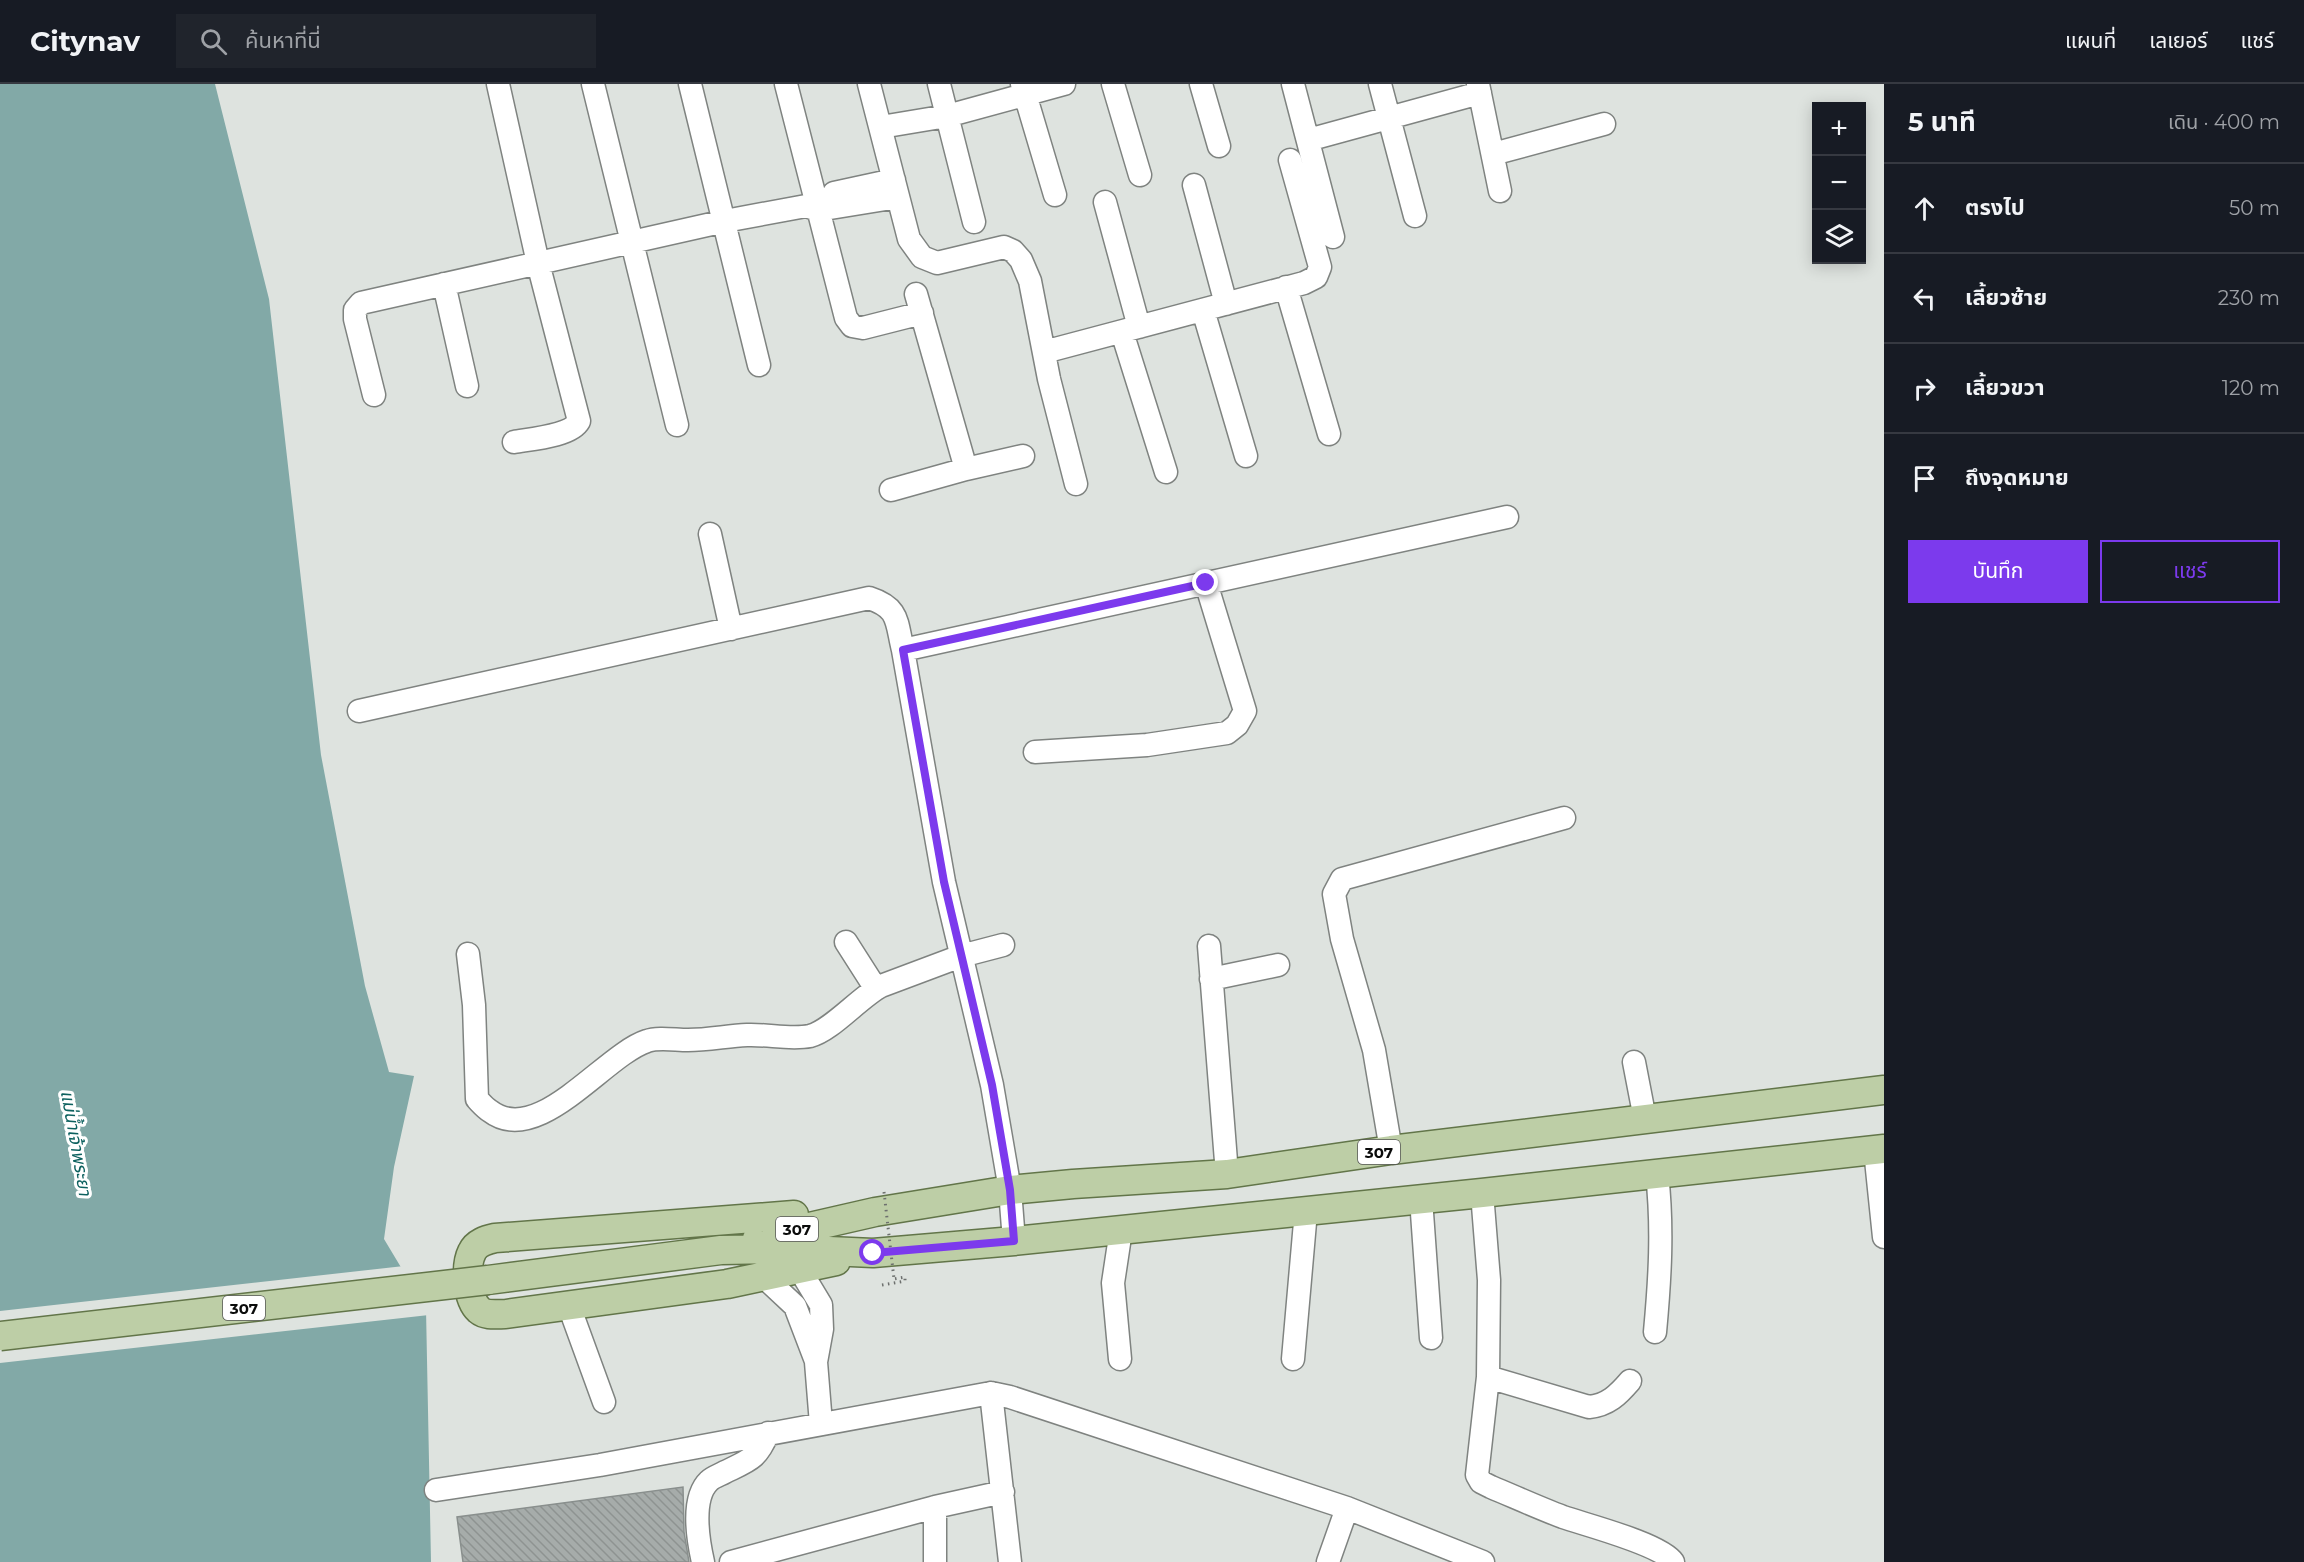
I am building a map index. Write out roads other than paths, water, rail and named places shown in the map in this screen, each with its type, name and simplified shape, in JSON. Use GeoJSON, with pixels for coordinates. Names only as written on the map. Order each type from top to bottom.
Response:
{"type":"FeatureCollection","features":[{"type":"Feature","properties":{"kind":"main road","name":"307"},"geometry":{"type":"LineString","coordinates":[[721,1250],[879,1202],[1073,1184],[1227,1174],[1391,1150],[1884,1090]]}},
{"type":"Feature","properties":{"kind":"main road","name":"307"},"geometry":{"type":"LineString","coordinates":[[0,1336],[488,1280],[721,1250],[785,1249],[873,1253],[1014,1241],[1880,1150]]}},
{"type":"Feature","properties":{"kind":"main road"},"geometry":{"type":"LineString","coordinates":[[873,1253],[800,1270],[668,1293],[506,1314],[489,1314],[480,1311],[469,1293],[471,1253],[476,1246],[485,1241],[533,1233],[746,1220],[813,1213],[879,1202]]}},
{"type":"Feature","properties":{"kind":"street"},"geometry":{"type":"LineString","coordinates":[[498,84],[538,263],[579,421],[566,432],[514,442]]}},
{"type":"Feature","properties":{"kind":"street"},"geometry":{"type":"LineString","coordinates":[[593,84],[677,425]]}},
{"type":"Feature","properties":{"kind":"street"},"geometry":{"type":"LineString","coordinates":[[690,84],[759,365]]}},
{"type":"Feature","properties":{"kind":"street"},"geometry":{"type":"LineString","coordinates":[[786,84],[813,204],[846,318],[852,326],[862,328],[919,304],[966,469]]}},
{"type":"Feature","properties":{"kind":"street"},"geometry":{"type":"LineString","coordinates":[[869,84],[909,239],[922,257],[937,263],[1004,247],[1013,251],[1021,260],[1030,281],[1044,352],[1076,484]]}},
{"type":"Feature","properties":{"kind":"street"},"geometry":{"type":"LineString","coordinates":[[939,84],[974,222]]}},
{"type":"Feature","properties":{"kind":"street"},"geometry":{"type":"LineString","coordinates":[[881,128],[947,116],[1023,89],[1064,84]]}},
{"type":"Feature","properties":{"kind":"street"},"geometry":{"type":"LineString","coordinates":[[1113,84],[1140,175]]}},
{"type":"Feature","properties":{"kind":"street"},"geometry":{"type":"LineString","coordinates":[[1201,84],[1219,146]]}},
{"type":"Feature","properties":{"kind":"street"},"geometry":{"type":"LineString","coordinates":[[1293,84],[1333,237]]}},
{"type":"Feature","properties":{"kind":"street"},"geometry":{"type":"LineString","coordinates":[[1380,84],[1415,216]]}},
{"type":"Feature","properties":{"kind":"street"},"geometry":{"type":"LineString","coordinates":[[1308,140],[1389,118],[1479,88],[1500,191]]}},
{"type":"Feature","properties":{"kind":"street"},"geometry":{"type":"LineString","coordinates":[[1023,89],[1055,195]]}},
{"type":"Feature","properties":{"kind":"street"},"geometry":{"type":"LineString","coordinates":[[1493,154],[1604,124]]}},
{"type":"Feature","properties":{"kind":"street"},"geometry":{"type":"LineString","coordinates":[[1044,352],[1304,283],[1316,276],[1320,267],[1290,160]]}},
{"type":"Feature","properties":{"kind":"street"},"geometry":{"type":"LineString","coordinates":[[1194,185],[1226,304]]}},
{"type":"Feature","properties":{"kind":"street"},"geometry":{"type":"LineString","coordinates":[[374,395],[355,319],[355,310],[361,303],[724,221],[896,188]]}},
{"type":"Feature","properties":{"kind":"street"},"geometry":{"type":"LineString","coordinates":[[1105,202],[1131,329],[1166,472]]}},
{"type":"Feature","properties":{"kind":"street"},"geometry":{"type":"LineString","coordinates":[[444,284],[466,386]]}},
{"type":"Feature","properties":{"kind":"street"},"geometry":{"type":"LineString","coordinates":[[1286,287],[1329,434]]}},
{"type":"Feature","properties":{"kind":"street"},"geometry":{"type":"LineString","coordinates":[[1203,310],[1246,456]]}},
{"type":"Feature","properties":{"kind":"street"},"geometry":{"type":"LineString","coordinates":[[891,490],[1023,456]]}},
{"type":"Feature","properties":{"kind":"street"},"geometry":{"type":"LineString","coordinates":[[903,650],[1507,517]]}},
{"type":"Feature","properties":{"kind":"street"},"geometry":{"type":"LineString","coordinates":[[710,534],[731,629]]}},
{"type":"Feature","properties":{"kind":"street"},"geometry":{"type":"LineString","coordinates":[[1035,752],[1147,745],[1227,733],[1236,725],[1245,711],[1206,583]]}},
{"type":"Feature","properties":{"kind":"street"},"geometry":{"type":"LineString","coordinates":[[359,711],[869,598],[883,603],[894,612],[903,650],[944,882],[992,1085],[1010,1190],[1014,1241]]}},
{"type":"Feature","properties":{"kind":"street"},"geometry":{"type":"LineString","coordinates":[[1391,1150],[1374,1050],[1342,939],[1334,894],[1338,884],[1342,879],[1564,818]]}},
{"type":"Feature","properties":{"kind":"street"},"geometry":{"type":"LineString","coordinates":[[846,942],[876,989]]}},
{"type":"Feature","properties":{"kind":"street"},"geometry":{"type":"LineString","coordinates":[[468,954],[474,1005],[477,1099],[491,1113],[508,1119],[537,1116],[568,1098],[632,1047],[649,1040],[705,1040],[748,1035],[798,1037],[813,1035],[876,989],[897,979],[961,956],[1003,945]]}},
{"type":"Feature","properties":{"kind":"street"},"geometry":{"type":"LineString","coordinates":[[1209,946],[1227,1174]]}},
{"type":"Feature","properties":{"kind":"street"},"geometry":{"type":"LineString","coordinates":[[1211,979],[1278,965]]}},
{"type":"Feature","properties":{"kind":"street"},"geometry":{"type":"LineString","coordinates":[[1634,1062],[1645,1119]]}},
{"type":"Feature","properties":{"kind":"street"},"geometry":{"type":"LineString","coordinates":[[1880,1150],[1884,1237]]}},
{"type":"Feature","properties":{"kind":"street"},"geometry":{"type":"LineString","coordinates":[[1655,1332],[1662,1257],[1657,1174]]}},
{"type":"Feature","properties":{"kind":"street"},"geometry":{"type":"LineString","coordinates":[[1482,1193],[1489,1280],[1488,1377],[1477,1475],[1481,1482],[1562,1516],[1659,1551],[1673,1562]]}},
{"type":"Feature","properties":{"kind":"street"},"geometry":{"type":"LineString","coordinates":[[1421,1199],[1431,1338]]}},
{"type":"Feature","properties":{"kind":"street"},"geometry":{"type":"LineString","coordinates":[[1293,1359],[1306,1211]]}},
{"type":"Feature","properties":{"kind":"street"},"geometry":{"type":"LineString","coordinates":[[1120,1359],[1113,1283],[1121,1230]]}},
{"type":"Feature","properties":{"kind":"street"},"geometry":{"type":"LineString","coordinates":[[800,1270],[821,1305],[822,1329],[816,1362],[821,1424]]}},
{"type":"Feature","properties":{"kind":"street"},"geometry":{"type":"LineString","coordinates":[[764,1277],[795,1306],[816,1362]]}},
{"type":"Feature","properties":{"kind":"street"},"geometry":{"type":"LineString","coordinates":[[569,1306],[604,1402]]}},
{"type":"Feature","properties":{"kind":"street"},"geometry":{"type":"LineString","coordinates":[[1488,1377],[1589,1407],[1602,1406],[1630,1382]]}},
{"type":"Feature","properties":{"kind":"street"},"geometry":{"type":"LineString","coordinates":[[991,1393],[1010,1562]]}},
{"type":"Feature","properties":{"kind":"street"},"geometry":{"type":"LineString","coordinates":[[436,1490],[600,1465],[991,1393],[1010,1397],[1347,1508],[1483,1562]]}},
{"type":"Feature","properties":{"kind":"street"},"geometry":{"type":"LineString","coordinates":[[702,1562],[697,1523],[700,1494],[709,1480],[750,1460],[760,1451],[768,1433]]}},
{"type":"Feature","properties":{"kind":"street"},"geometry":{"type":"LineString","coordinates":[[731,1562],[935,1507],[1003,1492]]}},
{"type":"Feature","properties":{"kind":"street"},"geometry":{"type":"LineString","coordinates":[[935,1507],[935,1562]]}},
{"type":"Feature","properties":{"kind":"street"},"geometry":{"type":"LineString","coordinates":[[1328,1562],[1347,1508]]}},
{"type":"Feature","properties":{"kind":"water","name":"แม่น้ำเจ้าพระยา"},"geometry":{"type":"Polygon","coordinates":[[[0,84],[215,84],[269,299],[321,755],[365,986],[389,1072],[414,1076],[394,1167],[384,1239],[426,1309],[431,1562],[0,1562],[0,84]]]}}]}
